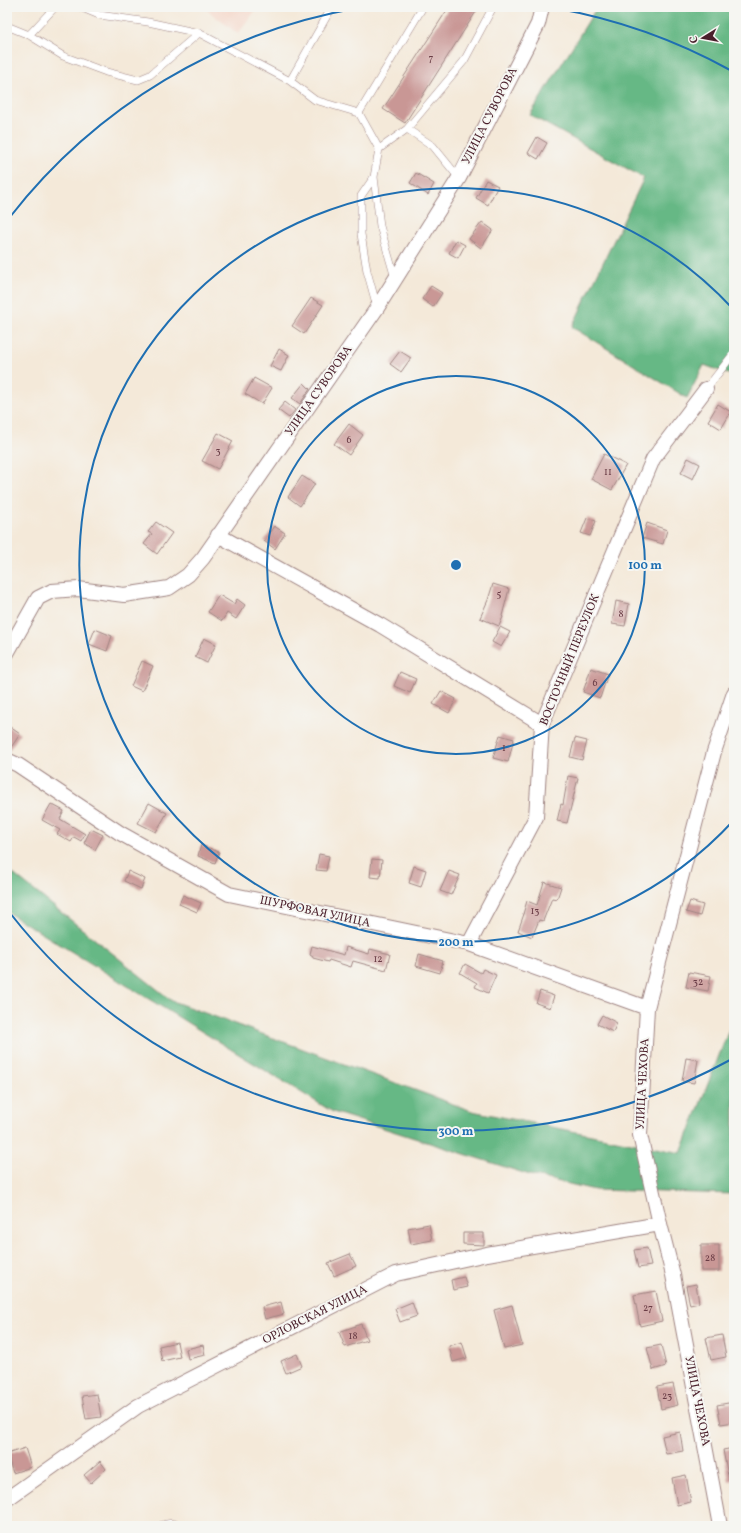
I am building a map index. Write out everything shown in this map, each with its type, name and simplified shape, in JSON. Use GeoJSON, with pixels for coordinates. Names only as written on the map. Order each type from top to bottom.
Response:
{"type":"FeatureCollection","features":[{"type":"Feature","properties":{"kind":"street","name":"УЛИЦА СУВОРОВА"},"geometry":{"type":"LineString","coordinates":[[7,653],[38,598],[52,591],[78,589],[124,595],[170,588],[188,575],[203,558],[377,308],[459,178],[538,24],[542,7]]}},
{"type":"Feature","properties":{"kind":"street","name":"ВОСТОЧНЫЙ ПЕРЕУЛОК"},"geometry":{"type":"LineString","coordinates":[[469,944],[536,817],[542,724],[653,459],[706,389]]}},
{"type":"Feature","properties":{"kind":"street"},"geometry":{"type":"LineString","coordinates":[[218,535],[380,625],[542,724]]}},
{"type":"Feature","properties":{"kind":"street","name":"УЛИЦА ЧЕХОВА"},"geometry":{"type":"LineString","coordinates":[[720,1526],[673,1275],[640,1135],[647,1008],[714,752],[734,693]]}},
{"type":"Feature","properties":{"kind":"street","name":"ШУРФОВАЯ УЛИЦА"},"geometry":{"type":"LineString","coordinates":[[7,760],[18,765],[120,833],[229,894],[469,944],[647,1008]]}},
{"type":"Feature","properties":{"kind":"street","name":"ОРЛОВСКАЯ УЛИЦА"},"geometry":{"type":"LineString","coordinates":[[7,1499],[138,1406],[396,1274],[488,1254],[660,1224]]}},
{"type":"Feature","properties":{"kind":"lane"},"geometry":{"type":"LineString","coordinates":[[30,35],[55,7]]}},
{"type":"Feature","properties":{"kind":"lane"},"geometry":{"type":"LineString","coordinates":[[80,7],[99,15],[148,22],[199,33],[290,82],[315,100],[359,113],[379,150],[374,177],[380,226],[395,278]]}},
{"type":"Feature","properties":{"kind":"lane"},"geometry":{"type":"LineString","coordinates":[[290,82],[332,7]]}},
{"type":"Feature","properties":{"kind":"lane"},"geometry":{"type":"LineString","coordinates":[[359,113],[423,7]]}},
{"type":"Feature","properties":{"kind":"lane"},"geometry":{"type":"LineString","coordinates":[[379,150],[407,129],[464,61],[493,7]]}},
{"type":"Feature","properties":{"kind":"lane"},"geometry":{"type":"LineString","coordinates":[[7,26],[30,35],[63,56],[106,72],[138,80],[150,75],[199,33]]}},
{"type":"Feature","properties":{"kind":"lane"},"geometry":{"type":"LineString","coordinates":[[407,129],[433,146],[459,178]]}},
{"type":"Feature","properties":{"kind":"lane"},"geometry":{"type":"LineString","coordinates":[[374,177],[361,196],[361,234],[367,272],[377,308]]}},
{"type":"Feature","properties":{"kind":"lane"},"geometry":{"type":"LineString","coordinates":[[706,389],[734,353]]}},
{"type":"Feature","properties":{"kind":"lane"},"geometry":{"type":"LineString","coordinates":[[160,1526],[167,1523],[179,1526]]}},
{"type":"Feature","properties":{"kind":"shaded area"},"geometry":{"type":"Polygon","coordinates":[[[203,7],[258,7],[238,34],[203,7]]]}},
{"type":"Feature","properties":{"kind":"green space"},"geometry":{"type":"Polygon","coordinates":[[[597,7],[734,7],[734,376],[704,365],[687,398],[572,327],[644,178],[530,115],[597,7]]]}},
{"type":"Feature","properties":{"kind":"green space"},"geometry":{"type":"Polygon","coordinates":[[[7,869],[172,1001],[472,1111],[681,1153],[732,1022],[734,1022],[734,1194],[595,1190],[530,1175],[333,1112],[7,912],[7,869]]]}},
{"type":"Feature","properties":{"kind":"building"},"geometry":{"type":"Polygon","coordinates":[[[449,7],[479,7],[405,123],[383,109],[449,7]]]}},
{"type":"Feature","properties":{"kind":"building"},"geometry":{"type":"Polygon","coordinates":[[[537,137],[547,143],[538,159],[528,153],[537,137]]]}},
{"type":"Feature","properties":{"kind":"building"},"geometry":{"type":"Polygon","coordinates":[[[416,173],[434,184],[428,195],[410,183],[416,173]]]}},
{"type":"Feature","properties":{"kind":"building"},"geometry":{"type":"Polygon","coordinates":[[[486,180],[498,186],[488,205],[476,198],[486,180]]]}},
{"type":"Feature","properties":{"kind":"building"},"geometry":{"type":"Polygon","coordinates":[[[482,222],[493,230],[481,248],[469,239],[482,222]]]}},
{"type":"Feature","properties":{"kind":"building"},"geometry":{"type":"Polygon","coordinates":[[[456,240],[465,245],[458,258],[449,253],[456,240]]]}},
{"type":"Feature","properties":{"kind":"building"},"geometry":{"type":"Polygon","coordinates":[[[431,286],[442,293],[433,307],[422,299],[431,286]]]}},
{"type":"Feature","properties":{"kind":"building"},"geometry":{"type":"Polygon","coordinates":[[[311,298],[323,305],[304,334],[292,326],[311,298]]]}},
{"type":"Feature","properties":{"kind":"building"},"geometry":{"type":"Polygon","coordinates":[[[279,349],[289,355],[281,371],[270,366],[279,349]]]}},
{"type":"Feature","properties":{"kind":"building"},"geometry":{"type":"Polygon","coordinates":[[[400,351],[411,358],[401,372],[390,364],[400,351]]]}},
{"type":"Feature","properties":{"kind":"building"},"geometry":{"type":"Polygon","coordinates":[[[254,378],[272,388],[262,404],[245,394],[254,378]]]}},
{"type":"Feature","properties":{"kind":"building"},"geometry":{"type":"Polygon","coordinates":[[[304,383],[310,389],[300,404],[292,398],[304,383]]]}},
{"type":"Feature","properties":{"kind":"building"},"geometry":{"type":"Polygon","coordinates":[[[285,402],[295,410],[289,418],[278,410],[285,402]]]}},
{"type":"Feature","properties":{"kind":"building"},"geometry":{"type":"Polygon","coordinates":[[[718,404],[731,412],[721,429],[708,421],[718,404]]]}},
{"type":"Feature","properties":{"kind":"building"},"geometry":{"type":"Polygon","coordinates":[[[349,424],[363,435],[349,455],[334,444],[349,424]]]}},
{"type":"Feature","properties":{"kind":"building"},"geometry":{"type":"Polygon","coordinates":[[[218,433],[233,441],[218,469],[202,461],[218,433]]]}},
{"type":"Feature","properties":{"kind":"building"},"geometry":{"type":"Polygon","coordinates":[[[604,454],[626,465],[612,490],[591,479],[604,454]]]}},
{"type":"Feature","properties":{"kind":"building"},"geometry":{"type":"Polygon","coordinates":[[[688,458],[700,464],[693,479],[681,473],[688,458]]]}},
{"type":"Feature","properties":{"kind":"building"},"geometry":{"type":"Polygon","coordinates":[[[302,476],[315,484],[300,506],[288,497],[302,476]]]}},
{"type":"Feature","properties":{"kind":"building"},"geometry":{"type":"Polygon","coordinates":[[[587,518],[596,521],[590,536],[581,533],[587,518]]]}},
{"type":"Feature","properties":{"kind":"building"},"geometry":{"type":"Polygon","coordinates":[[[156,522],[172,533],[157,554],[144,544],[152,534],[148,532],[156,522]]]}},
{"type":"Feature","properties":{"kind":"building"},"geometry":{"type":"Polygon","coordinates":[[[647,523],[667,530],[663,544],[642,538],[647,523]]]}},
{"type":"Feature","properties":{"kind":"building"},"geometry":{"type":"Polygon","coordinates":[[[274,526],[285,533],[275,549],[264,541],[274,526]]]}},
{"type":"Feature","properties":{"kind":"building"},"geometry":{"type":"Polygon","coordinates":[[[493,584],[509,589],[503,617],[499,626],[480,618],[493,584]]]}},
{"type":"Feature","properties":{"kind":"building"},"geometry":{"type":"Polygon","coordinates":[[[219,595],[234,604],[237,599],[245,605],[236,619],[227,613],[222,621],[208,612],[219,595]]]}},
{"type":"Feature","properties":{"kind":"building"},"geometry":{"type":"Polygon","coordinates":[[[616,601],[629,604],[625,626],[612,624],[616,601]]]}},
{"type":"Feature","properties":{"kind":"building"},"geometry":{"type":"Polygon","coordinates":[[[500,627],[510,632],[501,647],[492,642],[500,627]]]}},
{"type":"Feature","properties":{"kind":"building"},"geometry":{"type":"Polygon","coordinates":[[[95,629],[112,636],[107,651],[89,644],[95,629]]]}},
{"type":"Feature","properties":{"kind":"building"},"geometry":{"type":"Polygon","coordinates":[[[204,638],[216,644],[207,663],[195,657],[204,638]]]}},
{"type":"Feature","properties":{"kind":"building"},"geometry":{"type":"Polygon","coordinates":[[[142,661],[153,666],[142,691],[131,686],[142,661]]]}},
{"type":"Feature","properties":{"kind":"building"},"geometry":{"type":"Polygon","coordinates":[[[591,668],[608,674],[600,698],[583,692],[591,668]]]}},
{"type":"Feature","properties":{"kind":"building"},"geometry":{"type":"Polygon","coordinates":[[[400,672],[416,679],[410,693],[394,686],[400,672]]]}},
{"type":"Feature","properties":{"kind":"building"},"geometry":{"type":"Polygon","coordinates":[[[441,691],[456,699],[449,713],[433,704],[441,691]]]}},
{"type":"Feature","properties":{"kind":"building"},"geometry":{"type":"Polygon","coordinates":[[[7,725],[20,734],[8,752],[7,752],[7,725]]]}},
{"type":"Feature","properties":{"kind":"building"},"geometry":{"type":"Polygon","coordinates":[[[500,735],[514,739],[508,762],[493,758],[500,735]]]}},
{"type":"Feature","properties":{"kind":"building"},"geometry":{"type":"Polygon","coordinates":[[[575,738],[587,741],[582,760],[570,757],[575,738]]]}},
{"type":"Feature","properties":{"kind":"building"},"geometry":{"type":"Polygon","coordinates":[[[568,776],[578,778],[567,823],[557,821],[561,804],[563,805],[568,776]]]}},
{"type":"Feature","properties":{"kind":"building"},"geometry":{"type":"Polygon","coordinates":[[[149,803],[167,813],[156,832],[138,823],[149,803]]]}},
{"type":"Feature","properties":{"kind":"building"},"geometry":{"type":"Polygon","coordinates":[[[51,804],[64,811],[60,819],[85,834],[81,841],[74,837],[71,842],[57,834],[60,830],[42,820],[51,804]]]}},
{"type":"Feature","properties":{"kind":"building"},"geometry":{"type":"Polygon","coordinates":[[[91,829],[103,835],[95,850],[84,843],[91,829]]]}},
{"type":"Feature","properties":{"kind":"building"},"geometry":{"type":"Polygon","coordinates":[[[201,845],[219,852],[215,863],[198,856],[201,845]]]}},
{"type":"Feature","properties":{"kind":"building"},"geometry":{"type":"Polygon","coordinates":[[[319,854],[329,856],[326,871],[316,870],[319,854]]]}},
{"type":"Feature","properties":{"kind":"building"},"geometry":{"type":"Polygon","coordinates":[[[372,859],[382,860],[380,878],[370,877],[372,859]]]}},
{"type":"Feature","properties":{"kind":"building"},"geometry":{"type":"Polygon","coordinates":[[[414,866],[426,870],[421,887],[409,883],[414,866]]]}},
{"type":"Feature","properties":{"kind":"building"},"geometry":{"type":"Polygon","coordinates":[[[128,871],[145,879],[141,889],[124,881],[128,871]]]}},
{"type":"Feature","properties":{"kind":"building"},"geometry":{"type":"Polygon","coordinates":[[[449,871],[460,875],[451,895],[440,891],[449,871]]]}},
{"type":"Feature","properties":{"kind":"building"},"geometry":{"type":"Polygon","coordinates":[[[544,882],[561,887],[557,899],[552,898],[543,921],[539,920],[532,937],[518,931],[527,901],[537,905],[544,882]]]}},
{"type":"Feature","properties":{"kind":"building"},"geometry":{"type":"Polygon","coordinates":[[[183,895],[201,903],[197,912],[179,904],[183,895]]]}},
{"type":"Feature","properties":{"kind":"building"},"geometry":{"type":"Polygon","coordinates":[[[690,901],[703,905],[700,916],[686,912],[690,901]]]}},
{"type":"Feature","properties":{"kind":"building"},"geometry":{"type":"Polygon","coordinates":[[[312,946],[344,955],[346,947],[369,954],[370,949],[390,954],[386,970],[353,961],[351,967],[329,960],[328,962],[313,958],[310,954],[312,946]]]}},
{"type":"Feature","properties":{"kind":"building"},"geometry":{"type":"Polygon","coordinates":[[[419,954],[443,961],[440,973],[416,966],[419,954]]]}},
{"type":"Feature","properties":{"kind":"building"},"geometry":{"type":"Polygon","coordinates":[[[465,964],[481,973],[483,969],[496,975],[488,993],[475,987],[477,983],[460,973],[465,964]]]}},
{"type":"Feature","properties":{"kind":"building"},"geometry":{"type":"Polygon","coordinates":[[[689,972],[711,976],[708,991],[686,987],[689,972]]]}},
{"type":"Feature","properties":{"kind":"building"},"geometry":{"type":"Polygon","coordinates":[[[540,991],[554,996],[550,1008],[536,1003],[540,991]]]}},
{"type":"Feature","properties":{"kind":"building"},"geometry":{"type":"Polygon","coordinates":[[[602,1015],[617,1023],[613,1032],[597,1024],[602,1015]]]}},
{"type":"Feature","properties":{"kind":"building"},"geometry":{"type":"Polygon","coordinates":[[[686,1058],[698,1060],[694,1083],[682,1081],[686,1058]]]}},
{"type":"Feature","properties":{"kind":"building"},"geometry":{"type":"Polygon","coordinates":[[[429,1224],[432,1240],[411,1244],[408,1228],[429,1224]]]}},
{"type":"Feature","properties":{"kind":"building"},"geometry":{"type":"Polygon","coordinates":[[[463,1233],[484,1233],[484,1245],[463,1244],[463,1233]]]}},
{"type":"Feature","properties":{"kind":"building"},"geometry":{"type":"Polygon","coordinates":[[[701,1245],[719,1245],[719,1271],[701,1271],[701,1245]]]}},
{"type":"Feature","properties":{"kind":"building"},"geometry":{"type":"Polygon","coordinates":[[[647,1248],[651,1266],[638,1268],[634,1250],[647,1248]]]}},
{"type":"Feature","properties":{"kind":"building"},"geometry":{"type":"Polygon","coordinates":[[[350,1254],[356,1266],[334,1276],[328,1263],[350,1254]]]}},
{"type":"Feature","properties":{"kind":"building"},"geometry":{"type":"Polygon","coordinates":[[[464,1277],[467,1287],[453,1290],[451,1280],[464,1277]]]}},
{"type":"Feature","properties":{"kind":"building"},"geometry":{"type":"Polygon","coordinates":[[[696,1284],[699,1303],[690,1305],[686,1286],[696,1284]]]}},
{"type":"Feature","properties":{"kind":"building"},"geometry":{"type":"Polygon","coordinates":[[[656,1291],[662,1321],[640,1326],[634,1295],[656,1291]]]}},
{"type":"Feature","properties":{"kind":"building"},"geometry":{"type":"Polygon","coordinates":[[[281,1302],[284,1314],[265,1319],[262,1307],[281,1302]]]}},
{"type":"Feature","properties":{"kind":"building"},"geometry":{"type":"Polygon","coordinates":[[[412,1302],[417,1316],[400,1322],[395,1309],[412,1302]]]}},
{"type":"Feature","properties":{"kind":"building"},"geometry":{"type":"Polygon","coordinates":[[[512,1305],[522,1345],[504,1349],[494,1310],[512,1305]]]}},
{"type":"Feature","properties":{"kind":"building"},"geometry":{"type":"Polygon","coordinates":[[[361,1324],[367,1340],[345,1347],[339,1332],[361,1324]]]}},
{"type":"Feature","properties":{"kind":"building"},"geometry":{"type":"Polygon","coordinates":[[[722,1335],[726,1357],[711,1360],[706,1338],[722,1335]]]}},
{"type":"Feature","properties":{"kind":"building"},"geometry":{"type":"Polygon","coordinates":[[[177,1342],[180,1357],[162,1361],[159,1346],[177,1342]]]}},
{"type":"Feature","properties":{"kind":"building"},"geometry":{"type":"Polygon","coordinates":[[[462,1342],[467,1358],[453,1362],[449,1346],[462,1342]]]}},
{"type":"Feature","properties":{"kind":"building"},"geometry":{"type":"Polygon","coordinates":[[[203,1345],[205,1355],[188,1359],[186,1349],[203,1345]]]}},
{"type":"Feature","properties":{"kind":"building"},"geometry":{"type":"Polygon","coordinates":[[[661,1345],[666,1366],[653,1370],[647,1348],[661,1345]]]}},
{"type":"Feature","properties":{"kind":"building"},"geometry":{"type":"Polygon","coordinates":[[[297,1354],[302,1366],[286,1373],[281,1361],[297,1354]]]}},
{"type":"Feature","properties":{"kind":"building"},"geometry":{"type":"Polygon","coordinates":[[[673,1384],[678,1405],[661,1409],[657,1387],[673,1384]]]}},
{"type":"Feature","properties":{"kind":"building"},"geometry":{"type":"Polygon","coordinates":[[[97,1394],[101,1417],[86,1419],[82,1396],[97,1394]]]}},
{"type":"Feature","properties":{"kind":"building"},"geometry":{"type":"Polygon","coordinates":[[[734,1402],[734,1422],[721,1424],[717,1405],[734,1402]]]}},
{"type":"Feature","properties":{"kind":"building"},"geometry":{"type":"Polygon","coordinates":[[[680,1432],[683,1451],[666,1454],[662,1436],[680,1432]]]}},
{"type":"Feature","properties":{"kind":"building"},"geometry":{"type":"Polygon","coordinates":[[[25,1448],[31,1467],[13,1473],[7,1454],[25,1448]]]}},
{"type":"Feature","properties":{"kind":"building"},"geometry":{"type":"Polygon","coordinates":[[[734,1448],[734,1480],[729,1481],[723,1450],[734,1448]]]}},
{"type":"Feature","properties":{"kind":"building"},"geometry":{"type":"Polygon","coordinates":[[[100,1461],[106,1469],[91,1483],[84,1475],[100,1461]]]}},
{"type":"Feature","properties":{"kind":"building"},"geometry":{"type":"Polygon","coordinates":[[[686,1475],[691,1502],[677,1505],[672,1478],[686,1475]]]}}]}
